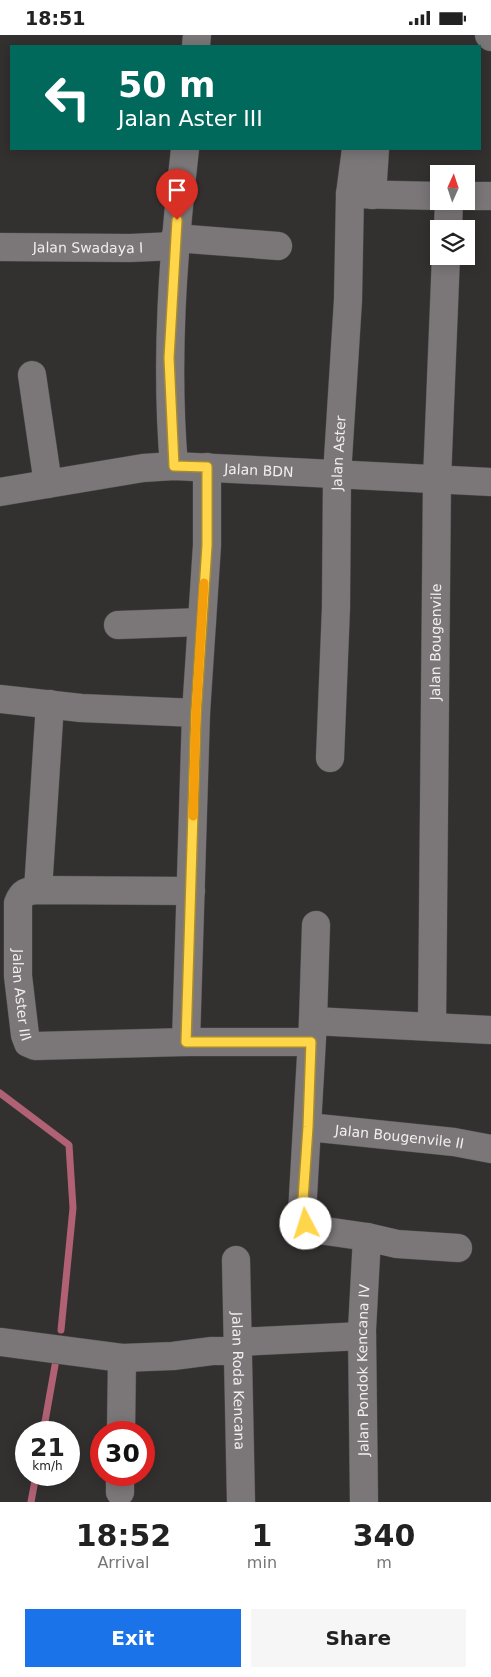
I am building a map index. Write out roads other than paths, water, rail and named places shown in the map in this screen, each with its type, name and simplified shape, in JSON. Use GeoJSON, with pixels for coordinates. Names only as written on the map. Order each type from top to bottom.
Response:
{"type":"FeatureCollection","features":[{"type":"Feature","properties":{"kind":"street"},"geometry":{"type":"LineString","coordinates":[[174,466],[169,358],[175,242],[185,150]]}},
{"type":"Feature","properties":{"kind":"street","name":"Jalan Aster"},"geometry":{"type":"LineString","coordinates":[[330,758],[336,607],[337,475],[348,299],[361,195],[356,150]]}},
{"type":"Feature","properties":{"kind":"street"},"geometry":{"type":"LineString","coordinates":[[375,150],[361,195],[430,196]]}},
{"type":"Feature","properties":{"kind":"street"},"geometry":{"type":"LineString","coordinates":[[475,196],[491,196]]}},
{"type":"Feature","properties":{"kind":"street","name":"Jalan Swadaya I"},"geometry":{"type":"LineString","coordinates":[[0,247],[130,248],[175,242],[278,245]]}},
{"type":"Feature","properties":{"kind":"street","name":"Jalan Bougenvile"},"geometry":{"type":"LineString","coordinates":[[432,1027],[437,479],[446,265]]}},
{"type":"Feature","properties":{"kind":"street"},"geometry":{"type":"LineString","coordinates":[[32,375],[48,484]]}},
{"type":"Feature","properties":{"kind":"street","name":"Jalan BDN"},"geometry":{"type":"LineString","coordinates":[[0,492],[143,468],[174,466],[491,482]]}},
{"type":"Feature","properties":{"kind":"street"},"geometry":{"type":"LineString","coordinates":[[186,1042],[196,713],[207,545],[207,467]]}},
{"type":"Feature","properties":{"kind":"street"},"geometry":{"type":"LineString","coordinates":[[118,625],[202,621]]}},
{"type":"Feature","properties":{"kind":"street"},"geometry":{"type":"LineString","coordinates":[[0,699],[81,708],[196,713]]}},
{"type":"Feature","properties":{"kind":"street"},"geometry":{"type":"LineString","coordinates":[[50,704],[38,890],[191,891]]}},
{"type":"Feature","properties":{"kind":"street","name":"Jalan Aster III"},"geometry":{"type":"LineString","coordinates":[[38,890],[27,891],[21,896],[18,903],[9,975],[25,1035],[28,1043],[34,1046],[186,1042],[312,1032],[432,1027],[491,1030]]}},
{"type":"Feature","properties":{"kind":"street"},"geometry":{"type":"LineString","coordinates":[[316,925],[308,1127],[302,1214],[306,1224],[312,1229],[367,1237],[397,1244],[458,1248]]}},
{"type":"Feature","properties":{"kind":"street","name":"Jalan Bougenvile II"},"geometry":{"type":"LineString","coordinates":[[308,1127],[454,1142],[491,1149]]}},
{"type":"Feature","properties":{"kind":"street","name":"Jalan Pondok Kencana IV"},"geometry":{"type":"LineString","coordinates":[[364,1502],[362,1336],[367,1237]]}},
{"type":"Feature","properties":{"kind":"street","name":"Jalan Roda Kencana"},"geometry":{"type":"LineString","coordinates":[[236,1260],[241,1502]]}},
{"type":"Feature","properties":{"kind":"street"},"geometry":{"type":"LineString","coordinates":[[0,1342],[122,1358],[173,1355],[362,1336]]}},
{"type":"Feature","properties":{"kind":"street"},"geometry":{"type":"LineString","coordinates":[[121,1421],[122,1358]]}},
{"type":"Feature","properties":{"kind":"waterway"},"geometry":{"type":"LineString","coordinates":[[0,1093],[69,1145],[73,1208],[61,1330]]}},
{"type":"Feature","properties":{"kind":"waterway"},"geometry":{"type":"LineString","coordinates":[[45,1421],[57,1354]]}},
{"type":"Feature","properties":{"kind":"waterway"},"geometry":{"type":"LineString","coordinates":[[31,1502],[34,1486]]}}]}
